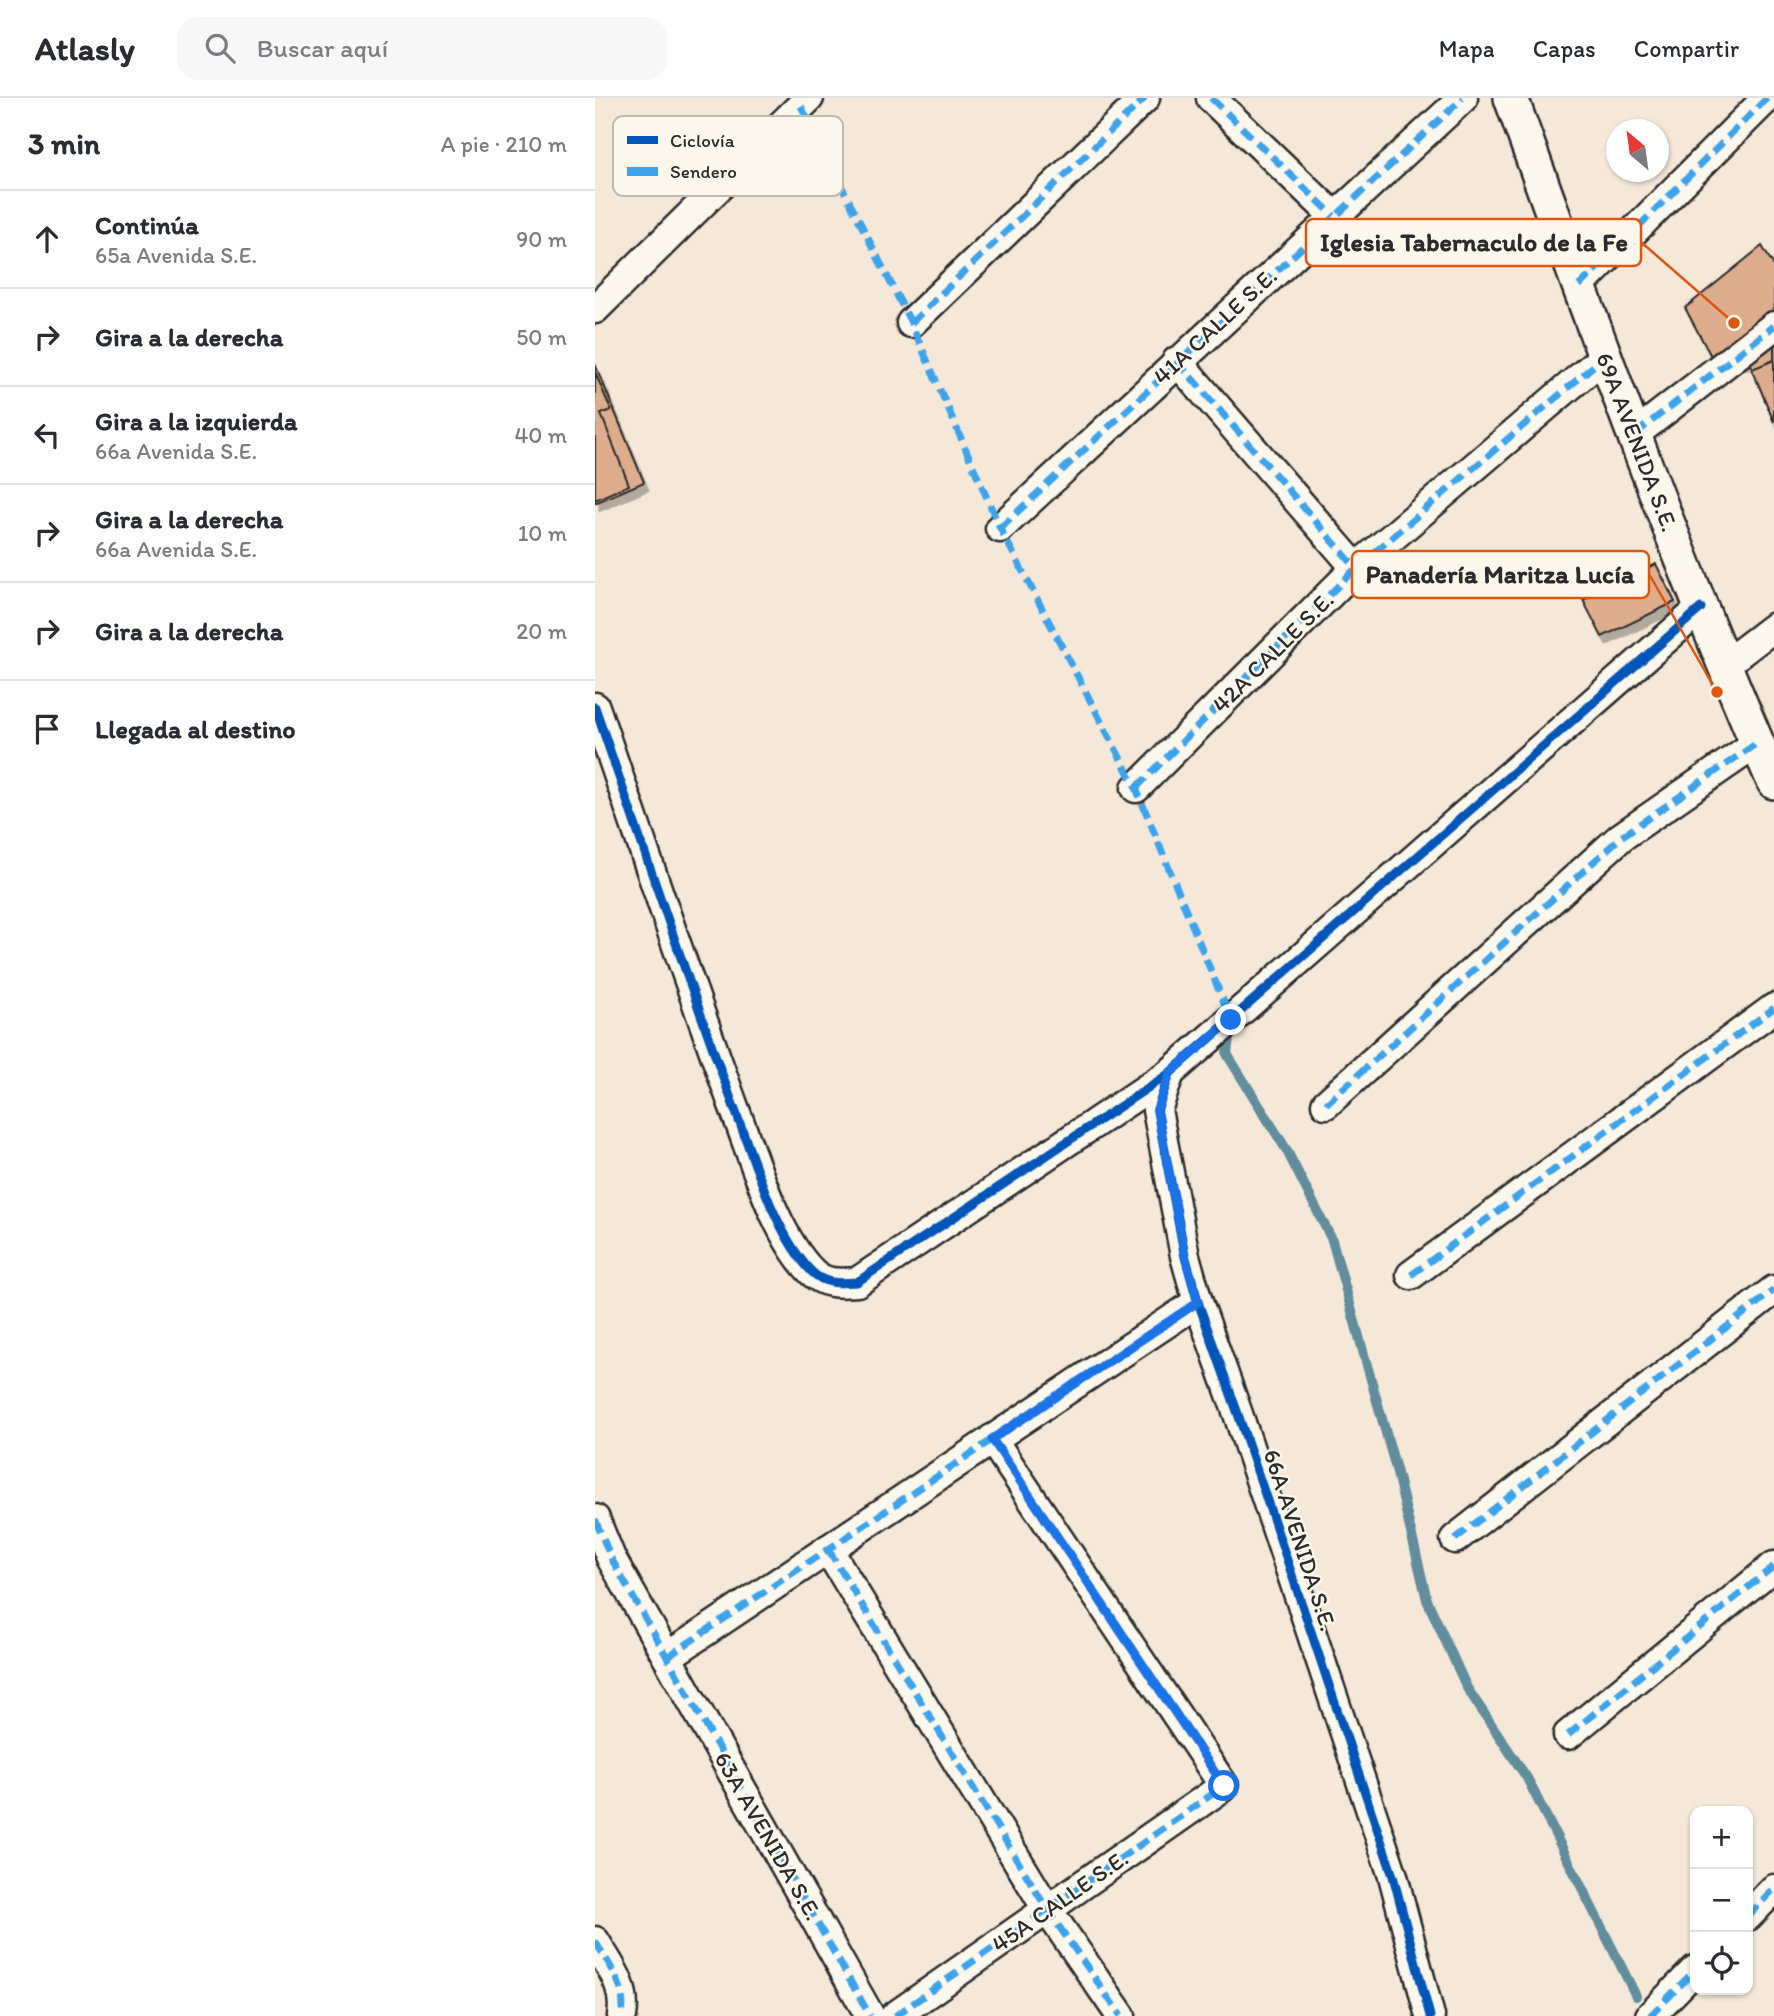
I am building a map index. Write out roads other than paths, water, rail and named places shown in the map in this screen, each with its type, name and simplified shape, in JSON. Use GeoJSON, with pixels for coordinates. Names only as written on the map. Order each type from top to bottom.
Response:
{"type":"FeatureCollection","features":[{"type":"Feature","properties":{"kind":"street"},"geometry":{"type":"LineString","coordinates":[[911,323],[1145,98]]}},
{"type":"Feature","properties":{"kind":"street"},"geometry":{"type":"LineString","coordinates":[[1211,98],[1334,216]]}},
{"type":"Feature","properties":{"kind":"street","name":"41A CALLE S.E."},"geometry":{"type":"LineString","coordinates":[[1000,528],[1463,98]]}},
{"type":"Feature","properties":{"kind":"street","name":"69A AVENIDA S.E."},"geometry":{"type":"LineString","coordinates":[[1511,98],[1605,356],[1723,666],[1774,782]]}},
{"type":"Feature","properties":{"kind":"street"},"geometry":{"type":"LineString","coordinates":[[1579,286],[1767,98]]}},
{"type":"Feature","properties":{"kind":"street"},"geometry":{"type":"LineString","coordinates":[[787,116],[802,101]]}},
{"type":"Feature","properties":{"kind":"street"},"geometry":{"type":"LineString","coordinates":[[595,309],[707,196]]}},
{"type":"Feature","properties":{"kind":"street"},"geometry":{"type":"LineString","coordinates":[[1635,434],[1774,326]]}},
{"type":"Feature","properties":{"kind":"street","name":"42A CALLE S.E."},"geometry":{"type":"LineString","coordinates":[[1136,788],[1356,568],[1605,356]]}},
{"type":"Feature","properties":{"kind":"street"},"geometry":{"type":"LineString","coordinates":[[1177,361],[1356,568]]}},
{"type":"Feature","properties":{"kind":"street"},"geometry":{"type":"LineString","coordinates":[[595,707],[710,1042],[768,1197],[795,1250],[814,1274],[830,1283],[857,1282],[1170,1073],[1701,608]]}},
{"type":"Feature","properties":{"kind":"street"},"geometry":{"type":"LineString","coordinates":[[1723,666],[1774,626]]}},
{"type":"Feature","properties":{"kind":"street"},"geometry":{"type":"LineString","coordinates":[[1326,1104],[1621,837],[1757,743]]}},
{"type":"Feature","properties":{"kind":"street"},"geometry":{"type":"LineString","coordinates":[[1411,1275],[1774,1008]]}},
{"type":"Feature","properties":{"kind":"street","name":"66A AVENIDA S.E."},"geometry":{"type":"LineString","coordinates":[[1170,1073],[1157,1110],[1185,1256],[1198,1302],[1393,1876],[1430,2016]]}},
{"type":"Feature","properties":{"kind":"street"},"geometry":{"type":"LineString","coordinates":[[1455,1539],[1774,1290]]}},
{"type":"Feature","properties":{"kind":"street"},"geometry":{"type":"LineString","coordinates":[[667,1657],[1198,1302]]}},
{"type":"Feature","properties":{"kind":"street","name":"45A CALLE S.E."},"geometry":{"type":"LineString","coordinates":[[895,2016],[1224,1786],[992,1439]]}},
{"type":"Feature","properties":{"kind":"street","name":"63A AVENIDA S.E."},"geometry":{"type":"LineString","coordinates":[[595,1518],[611,1559],[870,2016]]}},
{"type":"Feature","properties":{"kind":"street"},"geometry":{"type":"LineString","coordinates":[[828,1549],[1047,1909],[1121,2016]]}},
{"type":"Feature","properties":{"kind":"street"},"geometry":{"type":"LineString","coordinates":[[1568,1735],[1774,1566]]}},
{"type":"Feature","properties":{"kind":"street"},"geometry":{"type":"LineString","coordinates":[[1753,1911],[1774,1889]]}},
{"type":"Feature","properties":{"kind":"street"},"geometry":{"type":"LineString","coordinates":[[595,1941],[620,1985],[625,2000],[622,2016]]}},
{"type":"Feature","properties":{"kind":"street"},"geometry":{"type":"LineString","coordinates":[[1650,2016],[1690,1975]]}},
{"type":"Feature","properties":{"kind":"waterway"},"geometry":{"type":"LineString","coordinates":[[1230,1027],[1227,1054],[1286,1149],[1332,1240],[1396,1469],[1427,1600],[1467,1688],[1527,1778],[1636,1996]]}},
{"type":"Feature","properties":{"kind":"place","name":"Iglesia Tabernaculo de la Fe"},"geometry":{"type":"Point","coordinates":[1734,323]}},
{"type":"Feature","properties":{"kind":"place","name":"Panadería Maritza Lucía"},"geometry":{"type":"Point","coordinates":[1717,692]}}]}
